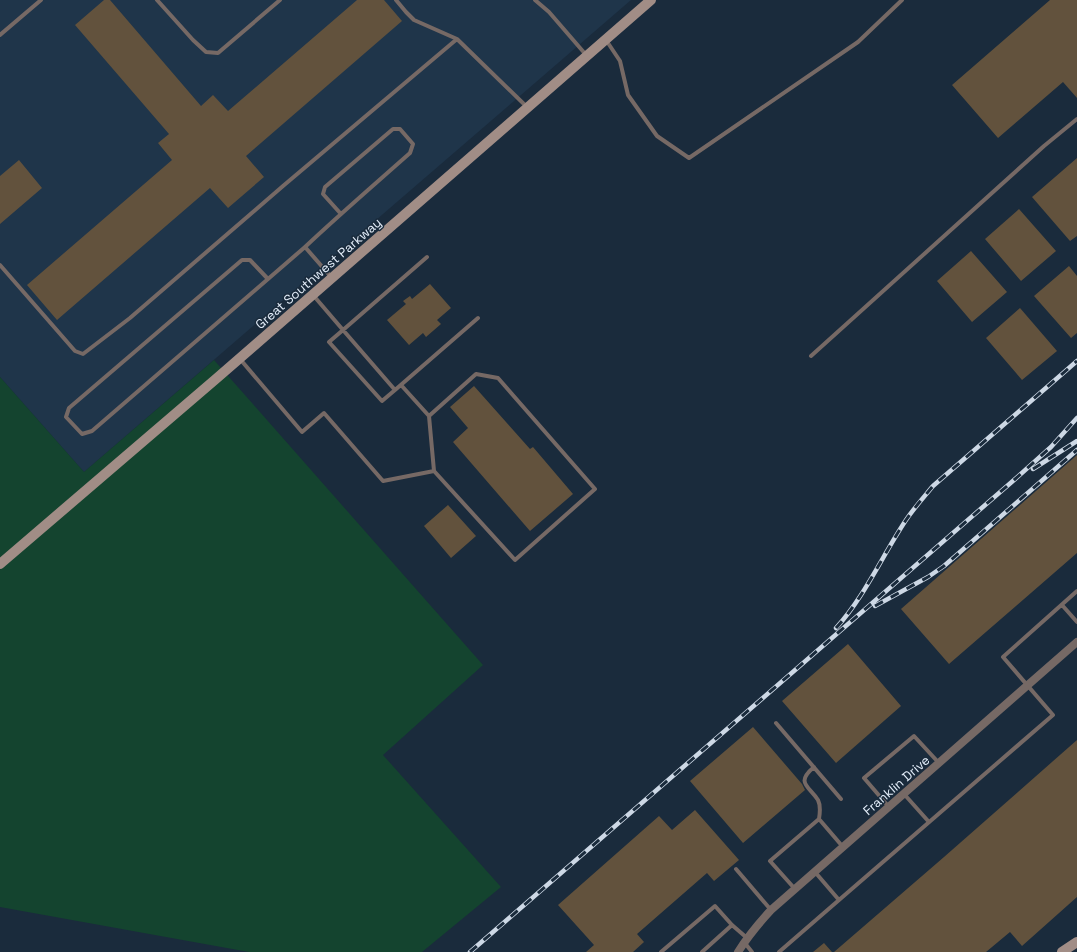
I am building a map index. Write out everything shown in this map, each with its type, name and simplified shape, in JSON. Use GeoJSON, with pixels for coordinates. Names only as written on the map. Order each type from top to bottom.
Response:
{"type":"FeatureCollection","features":[{"type":"Feature","properties":{"kind":"street","name":"Great Southwest Parkway"},"geometry":{"type":"LineString","coordinates":[[0,564],[240,359],[651,0]]}},
{"type":"Feature","properties":{"kind":"street","name":"Franklin Drive"},"geometry":{"type":"LineString","coordinates":[[738,952],[756,926],[771,910],[1077,642]]}},
{"type":"Feature","properties":{"kind":"street"},"geometry":{"type":"LineString","coordinates":[[1062,952],[1077,942]]}},
{"type":"Feature","properties":{"kind":"lane"},"geometry":{"type":"LineString","coordinates":[[0,35],[41,0]]}},
{"type":"Feature","properties":{"kind":"lane"},"geometry":{"type":"LineString","coordinates":[[157,0],[193,40],[206,52],[218,53],[280,0]]}},
{"type":"Feature","properties":{"kind":"lane"},"geometry":{"type":"LineString","coordinates":[[396,0],[414,20],[457,39],[528,108]]}},
{"type":"Feature","properties":{"kind":"lane"},"geometry":{"type":"LineString","coordinates":[[535,0],[549,12],[587,56]]}},
{"type":"Feature","properties":{"kind":"lane"},"geometry":{"type":"LineString","coordinates":[[606,40],[620,61],[628,95],[657,136],[689,158],[858,42],[902,0]]}},
{"type":"Feature","properties":{"kind":"lane"},"geometry":{"type":"LineString","coordinates":[[0,265],[75,351],[83,354],[130,318],[457,39]]}},
{"type":"Feature","properties":{"kind":"lane"},"geometry":{"type":"LineString","coordinates":[[811,356],[1044,146],[1077,119]]}},
{"type":"Feature","properties":{"kind":"lane"},"geometry":{"type":"LineString","coordinates":[[268,279],[250,260],[242,260],[69,408],[66,418],[82,434],[92,430],[268,279],[305,247],[410,153],[413,144],[400,129],[393,129],[325,187],[323,194],[341,214]]}},
{"type":"Feature","properties":{"kind":"lane"},"geometry":{"type":"LineString","coordinates":[[305,247],[332,278]]}},
{"type":"Feature","properties":{"kind":"lane"},"geometry":{"type":"LineString","coordinates":[[427,257],[328,342],[382,401],[478,318]]}},
{"type":"Feature","properties":{"kind":"lane"},"geometry":{"type":"LineString","coordinates":[[313,295],[395,390]]}},
{"type":"Feature","properties":{"kind":"lane"},"geometry":{"type":"LineString","coordinates":[[240,359],[302,432],[324,413],[382,481],[434,471]]}},
{"type":"Feature","properties":{"kind":"lane"},"geometry":{"type":"LineString","coordinates":[[401,385],[429,416],[434,471],[515,560],[595,489],[498,378],[476,374],[429,416]]}},
{"type":"Feature","properties":{"kind":"lane"},"geometry":{"type":"LineString","coordinates":[[779,952],[1053,714],[1002,656],[1077,591]]}},
{"type":"Feature","properties":{"kind":"lane"},"geometry":{"type":"LineString","coordinates":[[1062,605],[1077,622]]}},
{"type":"Feature","properties":{"kind":"lane"},"geometry":{"type":"LineString","coordinates":[[776,723],[841,799]]}},
{"type":"Feature","properties":{"kind":"lane"},"geometry":{"type":"LineString","coordinates":[[889,807],[864,778],[914,736],[939,763]]}},
{"type":"Feature","properties":{"kind":"lane"},"geometry":{"type":"LineString","coordinates":[[795,889],[770,861],[819,819],[819,801],[805,785],[806,775],[814,767]]}},
{"type":"Feature","properties":{"kind":"lane"},"geometry":{"type":"LineString","coordinates":[[904,794],[929,822]]}},
{"type":"Feature","properties":{"kind":"lane"},"geometry":{"type":"LineString","coordinates":[[819,819],[843,847]]}},
{"type":"Feature","properties":{"kind":"lane"},"geometry":{"type":"LineString","coordinates":[[736,869],[771,910]]}},
{"type":"Feature","properties":{"kind":"lane"},"geometry":{"type":"LineString","coordinates":[[815,872],[839,900]]}},
{"type":"Feature","properties":{"kind":"lane"},"geometry":{"type":"LineString","coordinates":[[661,952],[715,906],[745,940],[752,952]]}},
{"type":"Feature","properties":{"kind":"lane"},"geometry":{"type":"LineString","coordinates":[[702,952],[732,925]]}},
{"type":"Feature","properties":{"kind":"shaded area"},"geometry":{"type":"Polygon","coordinates":[[[0,0],[631,0],[84,472],[0,377],[0,0]]]}},
{"type":"Feature","properties":{"kind":"green space"},"geometry":{"type":"Polygon","coordinates":[[[214,360],[483,665],[383,755],[501,887],[422,952],[249,952],[0,907],[0,377],[84,472],[214,360]]]}},
{"type":"Feature","properties":{"kind":"building"},"geometry":{"type":"Polygon","coordinates":[[[104,0],[110,0],[201,106],[213,95],[228,111],[357,0],[384,0],[402,21],[246,156],[264,177],[228,208],[210,188],[57,320],[27,285],[172,160],[158,143],[169,134],[75,25],[104,0]]]}},
{"type":"Feature","properties":{"kind":"building"},"geometry":{"type":"Polygon","coordinates":[[[1050,0],[1077,0],[1077,98],[1063,82],[998,138],[952,85],[1050,0]]]}},
{"type":"Feature","properties":{"kind":"building"},"geometry":{"type":"Polygon","coordinates":[[[1077,158],[1077,236],[1070,241],[1032,197],[1077,158]]]}},
{"type":"Feature","properties":{"kind":"building"},"geometry":{"type":"Polygon","coordinates":[[[19,160],[42,188],[0,224],[0,176],[19,160]]]}},
{"type":"Feature","properties":{"kind":"building"},"geometry":{"type":"Polygon","coordinates":[[[1019,209],[1056,251],[1021,281],[985,239],[1019,209]]]}},
{"type":"Feature","properties":{"kind":"building"},"geometry":{"type":"Polygon","coordinates":[[[971,251],[1007,292],[972,322],[937,281],[971,251]]]}},
{"type":"Feature","properties":{"kind":"building"},"geometry":{"type":"Polygon","coordinates":[[[1069,266],[1077,276],[1077,333],[1071,338],[1034,296],[1069,266]]]}},
{"type":"Feature","properties":{"kind":"building"},"geometry":{"type":"Polygon","coordinates":[[[430,284],[451,308],[437,320],[441,324],[426,337],[423,333],[409,345],[387,320],[406,304],[403,301],[410,296],[412,299],[430,284]]]}},
{"type":"Feature","properties":{"kind":"building"},"geometry":{"type":"Polygon","coordinates":[[[1020,308],[1057,351],[1022,380],[986,338],[1020,308]]]}},
{"type":"Feature","properties":{"kind":"building"},"geometry":{"type":"Polygon","coordinates":[[[474,386],[530,449],[533,447],[573,494],[530,531],[453,442],[468,428],[450,407],[474,386]]]}},
{"type":"Feature","properties":{"kind":"building"},"geometry":{"type":"Polygon","coordinates":[[[1077,455],[1077,553],[949,664],[901,609],[1077,455]]]}},
{"type":"Feature","properties":{"kind":"building"},"geometry":{"type":"Polygon","coordinates":[[[448,505],[476,536],[451,558],[424,526],[448,505]]]}},
{"type":"Feature","properties":{"kind":"building"},"geometry":{"type":"Polygon","coordinates":[[[848,644],[901,706],[836,763],[782,701],[848,644]]]}},
{"type":"Feature","properties":{"kind":"building"},"geometry":{"type":"Polygon","coordinates":[[[753,727],[802,784],[805,790],[743,843],[690,781],[753,727]]]}},
{"type":"Feature","properties":{"kind":"building"},"geometry":{"type":"Polygon","coordinates":[[[1077,740],[1077,897],[1022,946],[1010,932],[986,952],[834,952],[944,857],[1077,740]]]}},
{"type":"Feature","properties":{"kind":"building"},"geometry":{"type":"Polygon","coordinates":[[[695,810],[739,860],[714,881],[707,873],[637,934],[644,942],[633,952],[586,952],[594,945],[558,905],[659,816],[672,830],[695,810]]]}},
{"type":"Feature","properties":{"kind":"building"},"geometry":{"type":"Polygon","coordinates":[[[824,943],[832,952],[813,952],[824,943]]]}},
{"type":"Feature","properties":{"kind":"railway"},"geometry":{"type":"LineString","coordinates":[[836,628],[856,603],[906,520],[933,486],[1077,361]]}},
{"type":"Feature","properties":{"kind":"railway"},"geometry":{"type":"LineString","coordinates":[[470,952],[1014,480],[1051,447],[1077,418]]}},
{"type":"Feature","properties":{"kind":"railway"},"geometry":{"type":"LineString","coordinates":[[1033,469],[1077,441]]}},
{"type":"Feature","properties":{"kind":"railway"},"geometry":{"type":"LineString","coordinates":[[875,606],[928,577],[944,566],[1077,450]]}}]}
